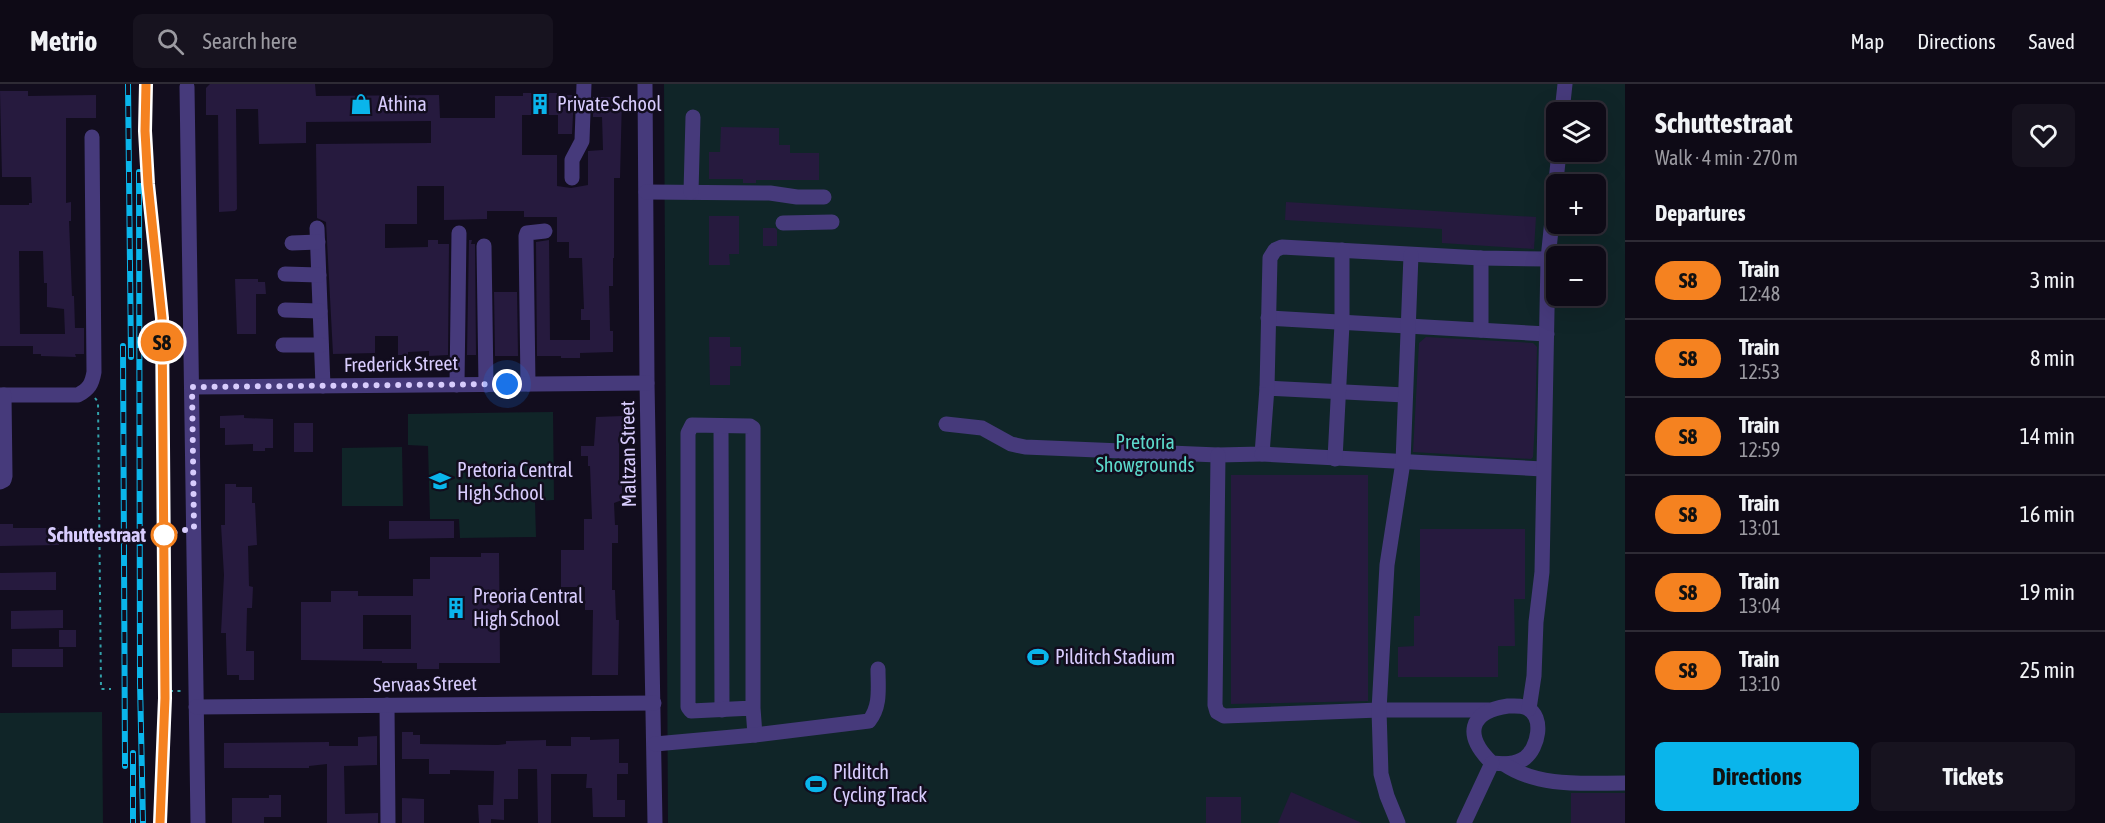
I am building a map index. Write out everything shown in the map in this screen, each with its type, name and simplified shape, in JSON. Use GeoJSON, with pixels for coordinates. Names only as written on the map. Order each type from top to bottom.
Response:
{"type":"FeatureCollection","features":[{"type":"Feature","properties":{"kind":"street"},"geometry":{"type":"LineString","coordinates":[[572,178],[572,160],[582,141],[584,84]]}},
{"type":"Feature","properties":{"kind":"street","name":"Maltzan Street"},"geometry":{"type":"LineString","coordinates":[[645,84],[647,383],[655,823]]}},
{"type":"Feature","properties":{"kind":"street"},"geometry":{"type":"LineString","coordinates":[[1563,102],[1565,84]]}},
{"type":"Feature","properties":{"kind":"street"},"geometry":{"type":"LineString","coordinates":[[187,87],[198,823]]}},
{"type":"Feature","properties":{"kind":"street"},"geometry":{"type":"LineString","coordinates":[[691,192],[693,117]]}},
{"type":"Feature","properties":{"kind":"street"},"geometry":{"type":"LineString","coordinates":[[0,482],[5,476],[2,395],[83,392],[93,382],[92,136]]}},
{"type":"Feature","properties":{"kind":"street"},"geometry":{"type":"LineString","coordinates":[[1549,246],[1558,162]]}},
{"type":"Feature","properties":{"kind":"street"},"geometry":{"type":"LineString","coordinates":[[645,192],[770,193],[817,197],[809,223]]}},
{"type":"Feature","properties":{"kind":"street"},"geometry":{"type":"LineString","coordinates":[[783,224],[832,222]]}},
{"type":"Feature","properties":{"kind":"street"},"geometry":{"type":"LineString","coordinates":[[528,384],[526,236],[527,233],[545,231]]}},
{"type":"Feature","properties":{"kind":"street"},"geometry":{"type":"LineString","coordinates":[[457,385],[459,233]]}},
{"type":"Feature","properties":{"kind":"street"},"geometry":{"type":"LineString","coordinates":[[292,243],[317,235],[323,386]]}},
{"type":"Feature","properties":{"kind":"street"},"geometry":{"type":"LineString","coordinates":[[484,246],[486,385]]}},
{"type":"Feature","properties":{"kind":"street"},"geometry":{"type":"LineString","coordinates":[[1262,454],[1267,388],[1270,258],[1275,250],[1282,247],[1412,255],[1546,259]]}},
{"type":"Feature","properties":{"kind":"street"},"geometry":{"type":"LineString","coordinates":[[1335,459],[1342,324],[1342,250]]}},
{"type":"Feature","properties":{"kind":"street"},"geometry":{"type":"LineString","coordinates":[[1398,823],[1381,774],[1379,710],[1387,565],[1403,462],[1407,326],[1412,255]]}},
{"type":"Feature","properties":{"kind":"street"},"geometry":{"type":"LineString","coordinates":[[1481,258],[1481,330]]}},
{"type":"Feature","properties":{"kind":"street"},"geometry":{"type":"LineString","coordinates":[[285,274],[319,275]]}},
{"type":"Feature","properties":{"kind":"street"},"geometry":{"type":"LineString","coordinates":[[1529,709],[1534,676],[1536,622],[1542,572],[1547,306]]}},
{"type":"Feature","properties":{"kind":"street"},"geometry":{"type":"LineString","coordinates":[[285,310],[320,311]]}},
{"type":"Feature","properties":{"kind":"street"},"geometry":{"type":"LineString","coordinates":[[1268,318],[1547,334]]}},
{"type":"Feature","properties":{"kind":"street"},"geometry":{"type":"LineString","coordinates":[[283,345],[321,345]]}},
{"type":"Feature","properties":{"kind":"street","name":"Frederick Street"},"geometry":{"type":"LineString","coordinates":[[192,387],[647,383]]}},
{"type":"Feature","properties":{"kind":"street"},"geometry":{"type":"LineString","coordinates":[[1267,388],[1405,395]]}},
{"type":"Feature","properties":{"kind":"street"},"geometry":{"type":"LineString","coordinates":[[946,424],[982,428],[1011,444],[1025,447],[1218,455],[1262,454],[1543,470]]}},
{"type":"Feature","properties":{"kind":"street"},"geometry":{"type":"LineString","coordinates":[[753,708],[691,711],[688,707],[688,433],[692,425],[750,426],[753,428],[753,708],[755,735]]}},
{"type":"Feature","properties":{"kind":"street"},"geometry":{"type":"LineString","coordinates":[[721,426],[722,710]]}},
{"type":"Feature","properties":{"kind":"street"},"geometry":{"type":"LineString","coordinates":[[1218,455],[1215,705],[1217,712],[1224,716],[1240,716],[1379,710],[1489,710],[1522,706],[1529,709],[1537,721],[1538,734],[1534,749],[1539,778]]}},
{"type":"Feature","properties":{"kind":"street"},"geometry":{"type":"LineString","coordinates":[[655,744],[869,721],[878,703],[878,669]]}},
{"type":"Feature","properties":{"kind":"street","name":"Servaas Street"},"geometry":{"type":"LineString","coordinates":[[196,707],[654,703]]}},
{"type":"Feature","properties":{"kind":"street"},"geometry":{"type":"LineString","coordinates":[[387,705],[388,823]]}},
{"type":"Feature","properties":{"kind":"street"},"geometry":{"type":"LineString","coordinates":[[1489,710],[1475,721],[1474,733],[1480,749],[1498,764],[1518,773],[1539,778],[1576,783],[1625,783]]}},
{"type":"Feature","properties":{"kind":"street"},"geometry":{"type":"LineString","coordinates":[[1498,764],[1521,760],[1534,749]]}},
{"type":"Feature","properties":{"kind":"street"},"geometry":{"type":"LineString","coordinates":[[1464,823],[1498,764]]}},
{"type":"Feature","properties":{"kind":"path"},"geometry":{"type":"LineString","coordinates":[[83,392],[98,402],[101,689],[111,690]]}},
{"type":"Feature","properties":{"kind":"green space","name":"Pretoria Showgrounds"},"geometry":{"type":"Polygon","coordinates":[[[664,84],[1625,84],[1625,823],[668,823],[664,84]]]}},
{"type":"Feature","properties":{"kind":"green space"},"geometry":{"type":"Polygon","coordinates":[[[553,412],[554,500],[535,501],[536,537],[460,538],[459,519],[430,519],[428,446],[408,445],[408,414],[553,412]]]}},
{"type":"Feature","properties":{"kind":"green space"},"geometry":{"type":"Polygon","coordinates":[[[402,447],[403,506],[342,506],[342,448],[402,447]]]}},
{"type":"Feature","properties":{"kind":"green space"},"geometry":{"type":"Polygon","coordinates":[[[102,712],[103,823],[0,823],[0,713],[102,712]]]}},
{"type":"Feature","properties":{"kind":"building"},"geometry":{"type":"Polygon","coordinates":[[[210,84],[315,84],[316,96],[439,95],[440,118],[495,118],[495,96],[523,96],[523,93],[574,95],[572,134],[558,134],[558,115],[522,115],[522,155],[557,155],[557,186],[571,188],[588,185],[588,151],[603,150],[602,117],[593,117],[593,97],[622,97],[620,178],[614,178],[613,286],[609,286],[613,352],[580,353],[580,358],[537,356],[536,242],[549,240],[550,340],[590,340],[590,320],[581,320],[581,309],[584,309],[582,258],[569,258],[569,242],[557,242],[557,217],[524,217],[524,211],[487,211],[487,219],[444,220],[444,186],[417,186],[417,224],[385,224],[385,248],[428,247],[428,240],[438,240],[438,244],[449,244],[448,355],[429,356],[429,351],[398,355],[398,336],[375,336],[375,353],[333,354],[326,222],[317,218],[316,144],[431,143],[431,121],[306,122],[306,143],[259,144],[258,109],[236,109],[237,209],[219,212],[218,115],[206,115],[206,88],[210,84]]]}},
{"type":"Feature","properties":{"kind":"building"},"geometry":{"type":"Polygon","coordinates":[[[0,91],[28,91],[28,96],[96,95],[96,118],[66,118],[66,203],[71,202],[71,221],[69,221],[72,296],[74,296],[75,328],[84,328],[84,354],[75,354],[76,357],[41,356],[41,354],[33,354],[33,346],[0,346],[0,205],[29,205],[32,203],[31,177],[2,177],[0,91]],[[19,251],[20,334],[65,334],[64,309],[47,307],[43,251],[19,251]]]}},
{"type":"Feature","properties":{"kind":"building"},"geometry":{"type":"Polygon","coordinates":[[[721,127],[779,128],[779,145],[790,145],[790,153],[819,153],[819,180],[756,180],[756,183],[743,183],[743,179],[709,179],[709,152],[720,152],[721,127]]]}},
{"type":"Feature","properties":{"kind":"building"},"geometry":{"type":"Polygon","coordinates":[[[1286,202],[1536,217],[1534,249],[1442,243],[1442,229],[1285,220],[1286,202]]]}},
{"type":"Feature","properties":{"kind":"building"},"geometry":{"type":"Polygon","coordinates":[[[709,216],[739,216],[739,254],[729,254],[730,265],[709,265],[709,216]]]}},
{"type":"Feature","properties":{"kind":"building"},"geometry":{"type":"Polygon","coordinates":[[[763,228],[777,230],[777,246],[763,246],[763,228]]]}},
{"type":"Feature","properties":{"kind":"building"},"geometry":{"type":"Polygon","coordinates":[[[469,240],[472,240],[471,244],[475,244],[476,355],[467,355],[469,240]]]}},
{"type":"Feature","properties":{"kind":"building"},"geometry":{"type":"Polygon","coordinates":[[[235,279],[258,279],[258,282],[265,282],[266,294],[256,294],[256,334],[237,334],[235,279]]]}},
{"type":"Feature","properties":{"kind":"building"},"geometry":{"type":"Polygon","coordinates":[[[494,292],[517,292],[518,356],[495,356],[494,292]]]}},
{"type":"Feature","properties":{"kind":"building"},"geometry":{"type":"Polygon","coordinates":[[[709,337],[730,337],[730,347],[741,347],[741,366],[730,366],[730,385],[710,385],[709,337]]]}},
{"type":"Feature","properties":{"kind":"building"},"geometry":{"type":"Polygon","coordinates":[[[1426,337],[1533,343],[1537,347],[1535,423],[1531,459],[1413,452],[1419,343],[1426,337]]]}},
{"type":"Feature","properties":{"kind":"building"},"geometry":{"type":"Polygon","coordinates":[[[244,415],[244,418],[273,419],[273,448],[253,451],[253,444],[225,445],[225,428],[220,428],[220,416],[244,415]]]}},
{"type":"Feature","properties":{"kind":"building"},"geometry":{"type":"Polygon","coordinates":[[[623,416],[623,435],[619,435],[619,485],[622,485],[622,500],[614,503],[618,543],[612,543],[612,590],[615,590],[616,620],[619,620],[618,675],[592,675],[593,610],[585,610],[585,587],[561,587],[561,550],[584,550],[584,519],[592,519],[590,466],[588,466],[588,456],[581,456],[581,446],[594,446],[596,417],[623,416]]]}},
{"type":"Feature","properties":{"kind":"building"},"geometry":{"type":"Polygon","coordinates":[[[294,423],[313,423],[313,452],[294,452],[294,423]]]}},
{"type":"Feature","properties":{"kind":"building"},"geometry":{"type":"Polygon","coordinates":[[[1231,475],[1368,475],[1368,701],[1231,704],[1231,475]]]}},
{"type":"Feature","properties":{"kind":"building"},"geometry":{"type":"Polygon","coordinates":[[[225,484],[252,487],[252,503],[255,503],[257,545],[248,546],[249,586],[253,587],[252,608],[247,608],[246,651],[254,651],[254,680],[239,680],[239,675],[227,675],[226,633],[221,633],[224,575],[221,525],[225,525],[225,484]]]}},
{"type":"Feature","properties":{"kind":"building"},"geometry":{"type":"Polygon","coordinates":[[[389,521],[454,521],[454,538],[389,539],[389,521]]]}},
{"type":"Feature","properties":{"kind":"building"},"geometry":{"type":"Polygon","coordinates":[[[0,524],[13,524],[13,528],[59,528],[59,545],[0,546],[0,524]]]}},
{"type":"Feature","properties":{"kind":"building"},"geometry":{"type":"Polygon","coordinates":[[[1420,529],[1525,529],[1525,599],[1514,599],[1515,646],[1498,646],[1498,677],[1398,677],[1398,647],[1414,646],[1414,616],[1420,616],[1420,529]]]}},
{"type":"Feature","properties":{"kind":"building","name":"Preoria Central High School"},"geometry":{"type":"Polygon","coordinates":[[[481,553],[499,553],[500,663],[439,663],[439,669],[417,669],[417,663],[301,660],[301,602],[331,602],[331,591],[358,591],[358,596],[413,596],[413,579],[430,579],[430,557],[481,557],[481,553]],[[363,615],[363,649],[411,649],[411,615],[363,615]]]}},
{"type":"Feature","properties":{"kind":"building"},"geometry":{"type":"Polygon","coordinates":[[[56,572],[56,590],[0,590],[0,573],[56,572]]]}},
{"type":"Feature","properties":{"kind":"building"},"geometry":{"type":"Polygon","coordinates":[[[63,610],[63,628],[11,629],[11,611],[63,610]]]}},
{"type":"Feature","properties":{"kind":"building"},"geometry":{"type":"Polygon","coordinates":[[[59,630],[76,630],[76,647],[59,647],[59,630]]]}},
{"type":"Feature","properties":{"kind":"building"},"geometry":{"type":"Polygon","coordinates":[[[12,649],[63,649],[63,667],[12,667],[12,649]]]}},
{"type":"Feature","properties":{"kind":"building"},"geometry":{"type":"Polygon","coordinates":[[[402,732],[413,732],[413,735],[420,735],[420,744],[498,745],[506,744],[506,741],[546,740],[546,746],[571,746],[571,737],[590,737],[590,740],[619,739],[619,763],[628,763],[628,774],[617,774],[617,800],[625,800],[625,817],[593,817],[592,788],[586,788],[587,774],[551,774],[551,823],[538,823],[537,769],[518,769],[518,799],[504,799],[504,820],[491,819],[491,823],[479,823],[478,805],[493,805],[494,771],[450,770],[450,774],[429,774],[429,759],[402,759],[402,732]]]}},
{"type":"Feature","properties":{"kind":"building"},"geometry":{"type":"Polygon","coordinates":[[[377,736],[377,765],[344,766],[345,814],[378,813],[378,823],[327,823],[327,764],[309,766],[309,768],[224,768],[224,743],[329,742],[329,746],[358,746],[358,737],[377,736]]]}},
{"type":"Feature","properties":{"kind":"building"},"geometry":{"type":"Polygon","coordinates":[[[1291,792],[1362,823],[1278,823],[1291,792]]]}},
{"type":"Feature","properties":{"kind":"building"},"geometry":{"type":"Polygon","coordinates":[[[1571,793],[1625,793],[1625,823],[1571,823],[1571,793]]]}},
{"type":"Feature","properties":{"kind":"building"},"geometry":{"type":"Polygon","coordinates":[[[269,795],[281,795],[281,817],[264,817],[264,823],[232,823],[232,798],[269,798],[269,795]]]}},
{"type":"Feature","properties":{"kind":"building"},"geometry":{"type":"Polygon","coordinates":[[[1206,797],[1241,797],[1241,823],[1206,823],[1206,797]]]}},
{"type":"Feature","properties":{"kind":"building"},"geometry":{"type":"Polygon","coordinates":[[[402,798],[424,799],[424,823],[402,823],[402,798]]]}},
{"type":"Feature","properties":{"kind":"railway"},"geometry":{"type":"LineString","coordinates":[[128,84],[131,357]]}},
{"type":"Feature","properties":{"kind":"railway"},"geometry":{"type":"LineString","coordinates":[[146,84],[145,131],[148,184],[161,318],[165,735],[160,823]]}},
{"type":"Feature","properties":{"kind":"railway"},"geometry":{"type":"LineString","coordinates":[[139,172],[140,683],[143,823]]}},
{"type":"Feature","properties":{"kind":"railway"},"geometry":{"type":"LineString","coordinates":[[123,346],[125,766]]}},
{"type":"Feature","properties":{"kind":"railway"},"geometry":{"type":"LineString","coordinates":[[133,753],[133,823]]}},
{"type":"Feature","properties":{"kind":"train","name":"S8"},"geometry":{"type":"LineString","coordinates":[[146,84],[145,131],[148,184],[162,318],[165,735],[160,823]]}},
{"type":"Feature","properties":{"kind":"place","name":"Athina"},"geometry":{"type":"Point","coordinates":[361,104]}},
{"type":"Feature","properties":{"kind":"place","name":"Private School"},"geometry":{"type":"Point","coordinates":[540,104]}},
{"type":"Feature","properties":{"kind":"place","name":"Pretoria Central High School"},"geometry":{"type":"Point","coordinates":[440,481]}},
{"type":"Feature","properties":{"kind":"place","name":"Schuttestraat"},"geometry":{"type":"Point","coordinates":[164,535]}},
{"type":"Feature","properties":{"kind":"place","name":"Preoria Central High School"},"geometry":{"type":"Point","coordinates":[456,608]}},
{"type":"Feature","properties":{"kind":"place","name":"Pilditch Stadium"},"geometry":{"type":"Point","coordinates":[1038,657]}},
{"type":"Feature","properties":{"kind":"place","name":"Pilditch Cycling Track"},"geometry":{"type":"Point","coordinates":[816,784]}},
{"type":"Feature","properties":{"kind":"route"},"geometry":{"type":"LineString","coordinates":[[164,535],[194,528],[192,387],[507,384]]}}]}
